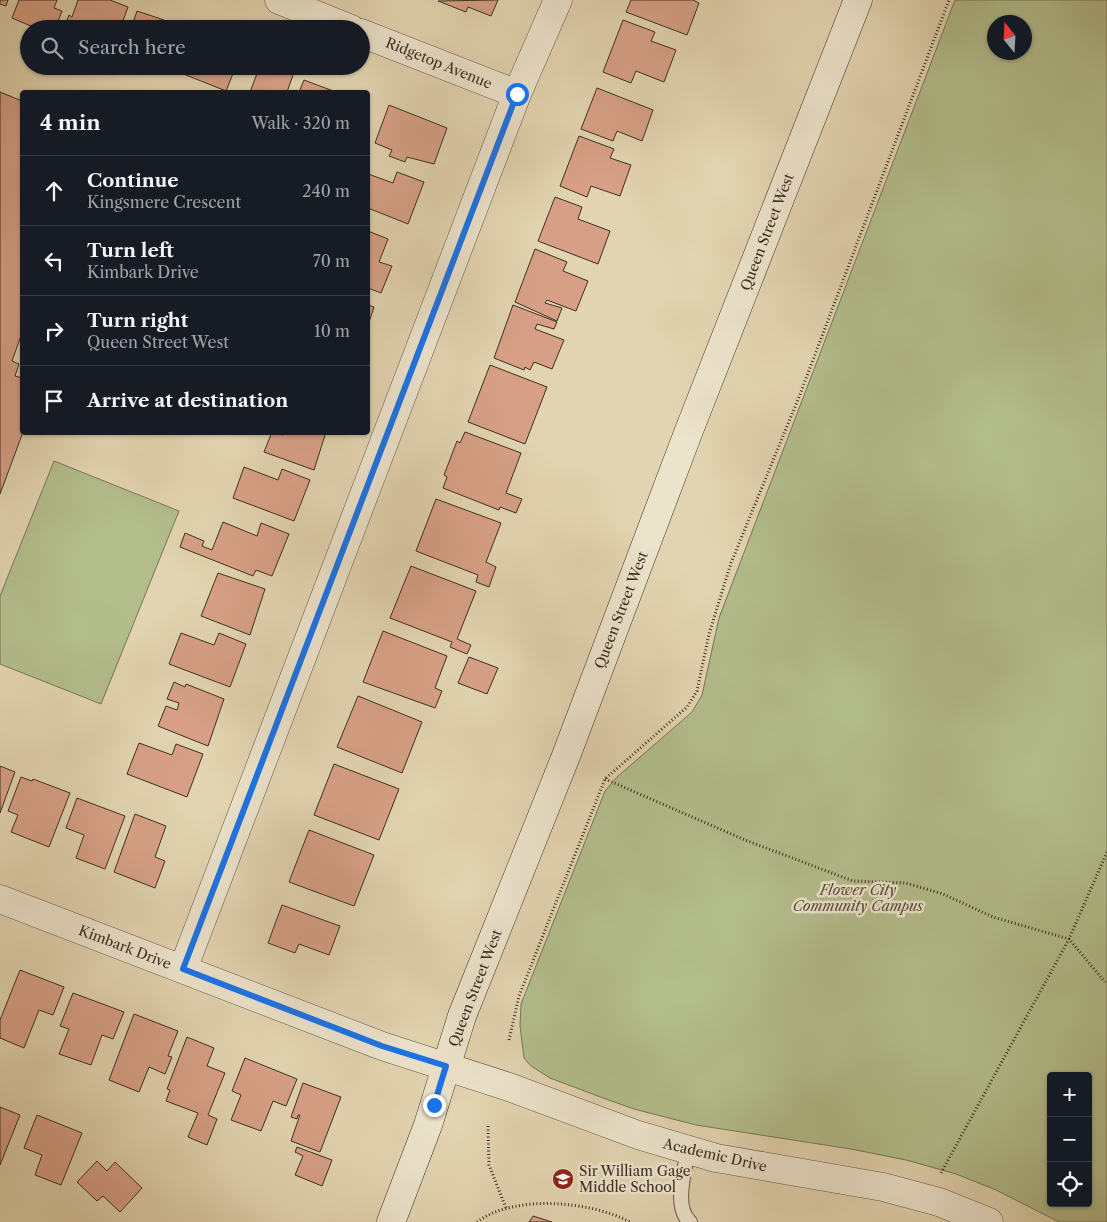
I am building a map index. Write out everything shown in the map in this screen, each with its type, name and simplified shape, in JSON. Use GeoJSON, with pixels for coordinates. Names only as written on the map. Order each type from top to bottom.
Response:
{"type":"FeatureCollection","features":[{"type":"Feature","properties":{"kind":"street"},"geometry":{"type":"LineString","coordinates":[[279,0],[329,20]]}},
{"type":"Feature","properties":{"kind":"street"},"geometry":{"type":"LineString","coordinates":[[183,969],[517,94],[558,0]]}},
{"type":"Feature","properties":{"kind":"street","name":"Queen Street West"},"geometry":{"type":"LineString","coordinates":[[391,1222],[428,1125],[462,1016],[566,756],[684,442],[858,0]]}},
{"type":"Feature","properties":{"kind":"street","name":"Ridgetop Avenue"},"geometry":{"type":"LineString","coordinates":[[370,37],[517,94]]}},
{"type":"Feature","properties":{"kind":"street","name":"Kimbark Drive"},"geometry":{"type":"LineString","coordinates":[[0,899],[382,1046],[446,1066]]}},
{"type":"Feature","properties":{"kind":"street","name":"Academic Drive"},"geometry":{"type":"LineString","coordinates":[[446,1066],[688,1151],[764,1167],[883,1187],[939,1202],[989,1222]]}},
{"type":"Feature","properties":{"kind":"lane"},"geometry":{"type":"LineString","coordinates":[[688,1151],[682,1206],[690,1222]]}},
{"type":"Feature","properties":{"kind":"path"},"geometry":{"type":"LineString","coordinates":[[509,1040],[519,996],[605,779],[687,708],[697,691],[709,634],[731,563],[799,397],[949,0]]}},
{"type":"Feature","properties":{"kind":"path"},"geometry":{"type":"LineString","coordinates":[[605,779],[744,840],[853,882],[906,883],[943,894],[993,917],[1069,940],[1105,982]]}},
{"type":"Feature","properties":{"kind":"path"},"geometry":{"type":"LineString","coordinates":[[942,1173],[1069,940],[1107,852]]}},
{"type":"Feature","properties":{"kind":"path"},"geometry":{"type":"LineString","coordinates":[[488,1126],[488,1165],[506,1208]]}},
{"type":"Feature","properties":{"kind":"path"},"geometry":{"type":"LineString","coordinates":[[477,1222],[506,1208],[554,1204],[575,1205],[594,1209],[630,1222]]}},
{"type":"Feature","properties":{"kind":"green space","name":"Flower City Community Campus"},"geometry":{"type":"Polygon","coordinates":[[[955,0],[1107,0],[1107,1222],[1059,1222],[996,1190],[956,1174],[906,1160],[851,1149],[696,1125],[634,1109],[550,1078],[531,1066],[524,1058],[520,1026],[521,1004],[605,791],[617,777],[692,712],[702,695],[719,618],[955,0]]]}},
{"type":"Feature","properties":{"kind":"green space"},"geometry":{"type":"Polygon","coordinates":[[[54,461],[179,511],[101,704],[0,664],[0,596],[54,461]]]}},
{"type":"Feature","properties":{"kind":"building"},"geometry":{"type":"Polygon","coordinates":[[[0,0],[8,0],[6,6],[0,4],[0,0]]]}},
{"type":"Feature","properties":{"kind":"building"},"geometry":{"type":"Polygon","coordinates":[[[19,0],[57,0],[54,8],[62,11],[58,20],[20,21],[12,18],[19,0]]]}},
{"type":"Feature","properties":{"kind":"building"},"geometry":{"type":"Polygon","coordinates":[[[78,0],[110,0],[128,7],[123,20],[67,20],[69,15],[72,17],[78,0]]]}},
{"type":"Feature","properties":{"kind":"building"},"geometry":{"type":"Polygon","coordinates":[[[498,0],[491,16],[468,7],[466,12],[438,1],[498,0]]]}},
{"type":"Feature","properties":{"kind":"building"},"geometry":{"type":"Polygon","coordinates":[[[631,0],[693,0],[699,3],[687,35],[626,12],[631,0]]]}},
{"type":"Feature","properties":{"kind":"building"},"geometry":{"type":"Polygon","coordinates":[[[137,11],[164,20],[134,20],[137,11]]]}},
{"type":"Feature","properties":{"kind":"building"},"geometry":{"type":"Polygon","coordinates":[[[623,20],[655,32],[651,41],[676,50],[664,82],[636,71],[631,83],[603,72],[623,20]]]}},
{"type":"Feature","properties":{"kind":"building"},"geometry":{"type":"Polygon","coordinates":[[[186,75],[232,75],[226,90],[186,75]]]}},
{"type":"Feature","properties":{"kind":"building"},"geometry":{"type":"Polygon","coordinates":[[[257,75],[293,75],[288,90],[251,90],[257,75]]]}},
{"type":"Feature","properties":{"kind":"building"},"geometry":{"type":"Polygon","coordinates":[[[304,80],[331,90],[300,90],[304,80]]]}},
{"type":"Feature","properties":{"kind":"building"},"geometry":{"type":"Polygon","coordinates":[[[597,88],[653,110],[642,141],[617,131],[613,141],[581,129],[597,88]]]}},
{"type":"Feature","properties":{"kind":"building"},"geometry":{"type":"Polygon","coordinates":[[[0,92],[20,100],[20,339],[12,361],[19,364],[15,376],[20,377],[20,435],[22,435],[0,494],[0,92]]]}},
{"type":"Feature","properties":{"kind":"building"},"geometry":{"type":"Polygon","coordinates":[[[389,105],[447,128],[434,164],[407,157],[405,162],[389,156],[392,150],[375,143],[389,105]]]}},
{"type":"Feature","properties":{"kind":"building"},"geometry":{"type":"Polygon","coordinates":[[[579,136],[614,149],[610,158],[631,165],[620,196],[591,186],[587,197],[560,186],[579,136]]]}},
{"type":"Feature","properties":{"kind":"building"},"geometry":{"type":"Polygon","coordinates":[[[397,172],[424,182],[408,224],[370,209],[370,175],[393,183],[397,172]]]}},
{"type":"Feature","properties":{"kind":"building"},"geometry":{"type":"Polygon","coordinates":[[[555,197],[582,207],[578,219],[610,231],[598,264],[538,241],[555,197]]]}},
{"type":"Feature","properties":{"kind":"building"},"geometry":{"type":"Polygon","coordinates":[[[370,232],[388,239],[379,262],[392,266],[381,293],[370,289],[370,232]]]}},
{"type":"Feature","properties":{"kind":"building"},"geometry":{"type":"Polygon","coordinates":[[[535,249],[567,262],[563,271],[588,281],[576,311],[547,300],[545,303],[562,308],[557,321],[515,302],[535,249]]]}},
{"type":"Feature","properties":{"kind":"building"},"geometry":{"type":"Polygon","coordinates":[[[513,305],[557,322],[554,329],[537,324],[535,329],[564,340],[552,369],[534,362],[530,370],[525,367],[524,370],[494,358],[513,305]]]}},
{"type":"Feature","properties":{"kind":"building"},"geometry":{"type":"Polygon","coordinates":[[[370,306],[374,307],[370,319],[370,306]]]}},
{"type":"Feature","properties":{"kind":"building"},"geometry":{"type":"Polygon","coordinates":[[[490,365],[547,387],[525,444],[468,422],[490,365]]]}},
{"type":"Feature","properties":{"kind":"building"},"geometry":{"type":"Polygon","coordinates":[[[465,432],[521,453],[506,493],[522,499],[516,513],[500,507],[499,510],[443,488],[447,477],[444,475],[457,441],[460,443],[465,432]]]}},
{"type":"Feature","properties":{"kind":"building"},"geometry":{"type":"Polygon","coordinates":[[[271,435],[325,435],[314,470],[264,452],[271,435]]]}},
{"type":"Feature","properties":{"kind":"building"},"geometry":{"type":"Polygon","coordinates":[[[244,467],[278,480],[282,469],[310,480],[294,521],[233,498],[244,467]]]}},
{"type":"Feature","properties":{"kind":"building"},"geometry":{"type":"Polygon","coordinates":[[[436,499],[501,523],[486,562],[496,567],[489,587],[476,582],[478,575],[416,551],[436,499]]]}},
{"type":"Feature","properties":{"kind":"building"},"geometry":{"type":"Polygon","coordinates":[[[223,522],[257,536],[261,523],[289,534],[272,576],[256,570],[253,576],[180,547],[185,533],[204,541],[202,546],[212,550],[223,522]]]}},
{"type":"Feature","properties":{"kind":"building"},"geometry":{"type":"Polygon","coordinates":[[[411,566],[476,591],[457,639],[471,645],[467,654],[450,647],[452,642],[390,618],[411,566]]]}},
{"type":"Feature","properties":{"kind":"building"},"geometry":{"type":"Polygon","coordinates":[[[218,573],[265,589],[250,635],[201,616],[218,573]]]}},
{"type":"Feature","properties":{"kind":"building"},"geometry":{"type":"Polygon","coordinates":[[[383,631],[447,656],[435,688],[442,691],[435,708],[363,682],[383,631]]]}},
{"type":"Feature","properties":{"kind":"building"},"geometry":{"type":"Polygon","coordinates":[[[181,633],[214,645],[219,633],[246,644],[230,687],[169,664],[181,633]]]}},
{"type":"Feature","properties":{"kind":"building"},"geometry":{"type":"Polygon","coordinates":[[[469,657],[498,668],[487,694],[458,683],[469,657]]]}},
{"type":"Feature","properties":{"kind":"building"},"geometry":{"type":"Polygon","coordinates":[[[174,682],[185,687],[186,684],[224,699],[208,746],[158,726],[166,706],[177,710],[179,703],[167,699],[174,682]]]}},
{"type":"Feature","properties":{"kind":"building"},"geometry":{"type":"Polygon","coordinates":[[[358,696],[422,722],[402,773],[337,747],[358,696]]]}},
{"type":"Feature","properties":{"kind":"building"},"geometry":{"type":"Polygon","coordinates":[[[139,743],[172,755],[176,744],[203,754],[187,797],[127,774],[139,743]]]}},
{"type":"Feature","properties":{"kind":"building"},"geometry":{"type":"Polygon","coordinates":[[[334,764],[399,789],[379,840],[314,815],[334,764]]]}},
{"type":"Feature","properties":{"kind":"building"},"geometry":{"type":"Polygon","coordinates":[[[0,766],[15,772],[0,813],[0,766]]]}},
{"type":"Feature","properties":{"kind":"building"},"geometry":{"type":"Polygon","coordinates":[[[21,777],[32,781],[33,779],[70,793],[49,847],[11,832],[18,815],[8,811],[21,777]]]}},
{"type":"Feature","properties":{"kind":"building"},"geometry":{"type":"Polygon","coordinates":[[[77,798],[125,816],[105,869],[76,858],[84,835],[66,828],[77,798]]]}},
{"type":"Feature","properties":{"kind":"building"},"geometry":{"type":"Polygon","coordinates":[[[135,814],[166,826],[155,857],[165,861],[155,888],[114,872],[135,814]]]}},
{"type":"Feature","properties":{"kind":"building"},"geometry":{"type":"Polygon","coordinates":[[[309,830],[374,855],[354,906],[289,882],[309,830]]]}},
{"type":"Feature","properties":{"kind":"building"},"geometry":{"type":"Polygon","coordinates":[[[282,905],[340,926],[329,955],[299,944],[295,953],[268,943],[282,905]]]}},
{"type":"Feature","properties":{"kind":"building"},"geometry":{"type":"Polygon","coordinates":[[[20,970],[64,987],[53,1015],[39,1010],[24,1048],[0,1038],[0,1020],[20,970]]]}},
{"type":"Feature","properties":{"kind":"building"},"geometry":{"type":"Polygon","coordinates":[[[73,993],[124,1012],[113,1039],[102,1035],[91,1065],[59,1054],[69,1029],[60,1026],[73,993]]]}},
{"type":"Feature","properties":{"kind":"building"},"geometry":{"type":"Polygon","coordinates":[[[134,1014],[178,1031],[168,1056],[172,1057],[165,1074],[149,1067],[139,1092],[109,1080],[134,1014]]]}},
{"type":"Feature","properties":{"kind":"building"},"geometry":{"type":"Polygon","coordinates":[[[187,1037],[214,1048],[207,1066],[225,1073],[208,1115],[217,1119],[207,1145],[188,1137],[198,1113],[166,1101],[170,1090],[167,1089],[187,1037]]]}},
{"type":"Feature","properties":{"kind":"building"},"geometry":{"type":"Polygon","coordinates":[[[245,1058],[297,1079],[286,1106],[273,1101],[261,1131],[231,1120],[241,1095],[232,1091],[245,1058]]]}},
{"type":"Feature","properties":{"kind":"building"},"geometry":{"type":"Polygon","coordinates":[[[303,1083],[341,1097],[320,1152],[291,1141],[300,1115],[298,1115],[297,1119],[291,1117],[303,1083]]]}},
{"type":"Feature","properties":{"kind":"building"},"geometry":{"type":"Polygon","coordinates":[[[0,1107],[20,1115],[0,1165],[0,1107]]]}},
{"type":"Feature","properties":{"kind":"building"},"geometry":{"type":"Polygon","coordinates":[[[37,1115],[82,1133],[61,1185],[35,1175],[42,1155],[24,1148],[37,1115]]]}},
{"type":"Feature","properties":{"kind":"building"},"geometry":{"type":"Polygon","coordinates":[[[297,1147],[332,1160],[322,1186],[295,1175],[303,1156],[295,1152],[297,1147]]]}},
{"type":"Feature","properties":{"kind":"building"},"geometry":{"type":"Polygon","coordinates":[[[97,1161],[107,1171],[115,1162],[142,1188],[120,1212],[103,1196],[97,1201],[77,1182],[97,1161]]]}},
{"type":"Feature","properties":{"kind":"building"},"geometry":{"type":"Polygon","coordinates":[[[533,1216],[552,1222],[529,1222],[533,1216]]]}},
{"type":"Feature","properties":{"kind":"place","name":"Sir William Gage Middle School"},"geometry":{"type":"Point","coordinates":[563,1179]}},
{"type":"Feature","properties":{"kind":"route"},"geometry":{"type":"LineString","coordinates":[[434,1105],[446,1066],[382,1046],[183,969],[517,94]]}}]}
